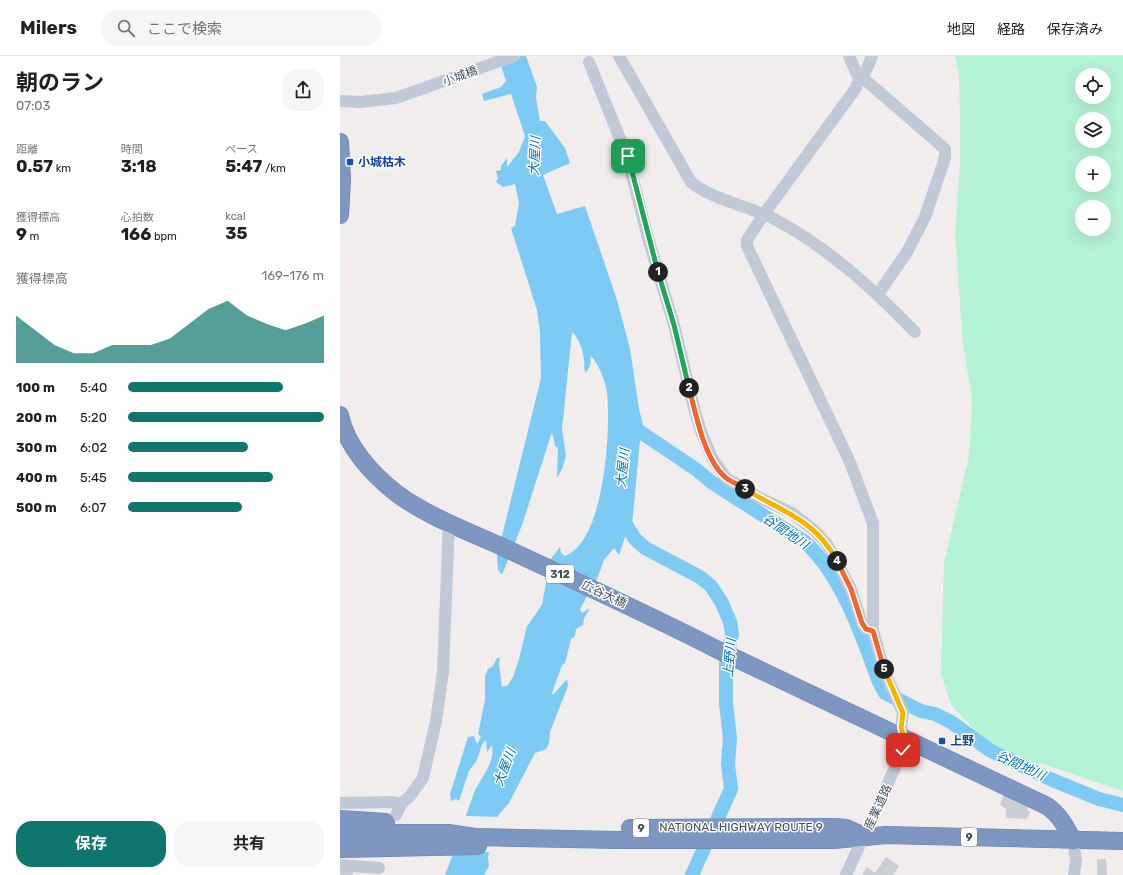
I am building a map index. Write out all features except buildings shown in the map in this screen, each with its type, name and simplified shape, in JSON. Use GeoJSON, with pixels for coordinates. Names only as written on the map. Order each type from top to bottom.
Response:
{"type":"FeatureCollection","features":[{"type":"Feature","properties":{"kind":"highway"},"geometry":{"type":"LineString","coordinates":[[340,142],[342,180],[340,215]]}},
{"type":"Feature","properties":{"kind":"highway","name":"312"},"geometry":{"type":"LineString","coordinates":[[340,416],[343,428],[354,446],[365,462],[382,481],[407,500],[450,523]]}},
{"type":"Feature","properties":{"kind":"highway","name":"広谷大橋"},"geometry":{"type":"LineString","coordinates":[[450,523],[669,624],[718,650],[904,737]]}},
{"type":"Feature","properties":{"kind":"highway","name":"312"},"geometry":{"type":"LineString","coordinates":[[904,737],[1047,806],[1056,812],[1073,841]]}},
{"type":"Feature","properties":{"kind":"highway"},"geometry":{"type":"LineString","coordinates":[[340,820],[408,834],[481,846],[543,834]]}},
{"type":"Feature","properties":{"kind":"highway"},"geometry":{"type":"LineString","coordinates":[[340,849],[408,834],[458,826],[543,834]]}},
{"type":"Feature","properties":{"kind":"highway"},"geometry":{"type":"LineString","coordinates":[[340,833],[408,834],[448,833],[476,830],[543,834]]}},
{"type":"Feature","properties":{"kind":"highway","name":"NATIONAL HIGHWAY ROUTE 9"},"geometry":{"type":"LineString","coordinates":[[543,834],[711,833],[834,840],[864,836],[1034,838],[1073,841],[1123,841]]}},
{"type":"Feature","properties":{"kind":"street","name":"小城橋"},"geometry":{"type":"LineString","coordinates":[[340,101],[360,102],[396,98],[428,88],[514,56]]}},
{"type":"Feature","properties":{"kind":"street"},"geometry":{"type":"LineString","coordinates":[[619,56],[690,182],[702,191],[714,197],[764,214],[817,245],[878,294],[915,332]]}},
{"type":"Feature","properties":{"kind":"street"},"geometry":{"type":"LineString","coordinates":[[849,56],[861,79],[946,149],[945,158],[925,217],[907,252],[878,294]]}},
{"type":"Feature","properties":{"kind":"street"},"geometry":{"type":"LineString","coordinates":[[589,62],[628,156],[648,238],[674,325],[695,412],[712,458],[726,478],[756,496],[792,513],[815,531],[827,544],[851,589],[862,623],[866,629],[873,631],[873,523],[849,460],[747,246],[747,240],[764,214],[849,100],[872,56]]}},
{"type":"Feature","properties":{"kind":"street"},"geometry":{"type":"LineString","coordinates":[[340,803],[393,802],[399,810],[423,778],[436,721],[443,672],[450,523]]}},
{"type":"Feature","properties":{"kind":"street","name":"産業道路"},"geometry":{"type":"LineString","coordinates":[[846,875],[903,750],[904,737],[901,728],[903,713],[885,673],[873,631]]}},
{"type":"Feature","properties":{"kind":"street"},"geometry":{"type":"LineString","coordinates":[[1073,841],[1076,860],[1074,875]]}},
{"type":"Feature","properties":{"kind":"street"},"geometry":{"type":"LineString","coordinates":[[340,865],[358,870],[378,872],[383,855]]}},
{"type":"Feature","properties":{"kind":"green space"},"geometry":{"type":"Polygon","coordinates":[[[955,56],[1123,56],[1123,791],[1043,764],[1014,760],[986,742],[951,705],[941,674],[944,563],[969,456],[972,398],[963,345],[955,234],[960,165],[959,75],[955,56]]]}},
{"type":"Feature","properties":{"kind":"water","name":"大屋川"},"geometry":{"type":"Polygon","coordinates":[[[498,56],[526,56],[537,87],[536,98],[540,121],[545,121],[565,148],[570,163],[543,175],[557,214],[585,206],[617,300],[630,349],[639,409],[643,425],[640,440],[632,525],[636,539],[627,531],[619,555],[614,548],[604,560],[597,579],[580,609],[582,613],[588,609],[589,610],[584,618],[583,625],[576,629],[575,636],[571,639],[565,663],[562,665],[552,693],[553,695],[567,679],[568,686],[550,732],[549,743],[546,749],[535,753],[509,803],[495,819],[488,857],[489,866],[484,875],[445,875],[474,793],[487,770],[491,759],[492,745],[487,752],[486,740],[482,744],[477,760],[469,771],[459,801],[456,799],[451,801],[450,794],[468,737],[474,736],[477,744],[481,737],[478,734],[485,700],[485,676],[488,669],[493,666],[497,658],[500,658],[499,664],[502,687],[508,685],[513,677],[519,659],[527,626],[542,605],[550,560],[560,547],[561,553],[565,556],[578,546],[589,529],[597,507],[602,482],[608,431],[607,392],[603,378],[597,363],[591,356],[590,366],[586,373],[582,349],[579,341],[572,332],[562,429],[566,456],[562,469],[557,478],[558,448],[555,446],[552,432],[522,525],[502,575],[498,570],[497,556],[541,378],[540,333],[537,310],[511,228],[515,226],[519,203],[515,184],[503,187],[496,182],[498,178],[496,171],[501,170],[501,166],[507,158],[507,167],[519,152],[525,136],[511,94],[484,101],[482,94],[501,87],[506,81],[498,56]]]}},
{"type":"Feature","properties":{"kind":"pier"},"geometry":{"type":"Polygon","coordinates":[[[465,816],[501,817],[497,820],[491,852],[452,852],[465,816]]]}},
{"type":"Feature","properties":{"kind":"waterway","name":"谷間地川"},"geometry":{"type":"LineString","coordinates":[[627,423],[697,470],[711,482],[805,542],[830,572],[840,589],[858,626],[879,682],[885,693],[921,711],[935,714],[951,722],[991,751],[1050,779],[1099,799],[1123,805]]}},
{"type":"Feature","properties":{"kind":"waterway","name":"上野川"},"geometry":{"type":"LineString","coordinates":[[625,523],[635,539],[645,548],[700,577],[711,586],[722,603],[730,622],[732,634],[726,664],[726,703],[730,738],[728,764],[731,789],[692,875]]}},
{"type":"Feature","properties":{"kind":"place","name":"小城枯木"},"geometry":{"type":"Point","coordinates":[350,162]}},
{"type":"Feature","properties":{"kind":"place","name":"上野"},"geometry":{"type":"Point","coordinates":[942,741]}},
{"type":"Feature","properties":{"kind":"route"},"geometry":{"type":"LineString","coordinates":[[628,156],[648,238],[674,325],[695,412],[712,458],[726,478],[756,496],[792,513],[815,531],[833,553],[851,589],[862,623],[866,629],[873,631],[885,673],[903,713],[901,728],[904,737],[903,750]]}}]}
